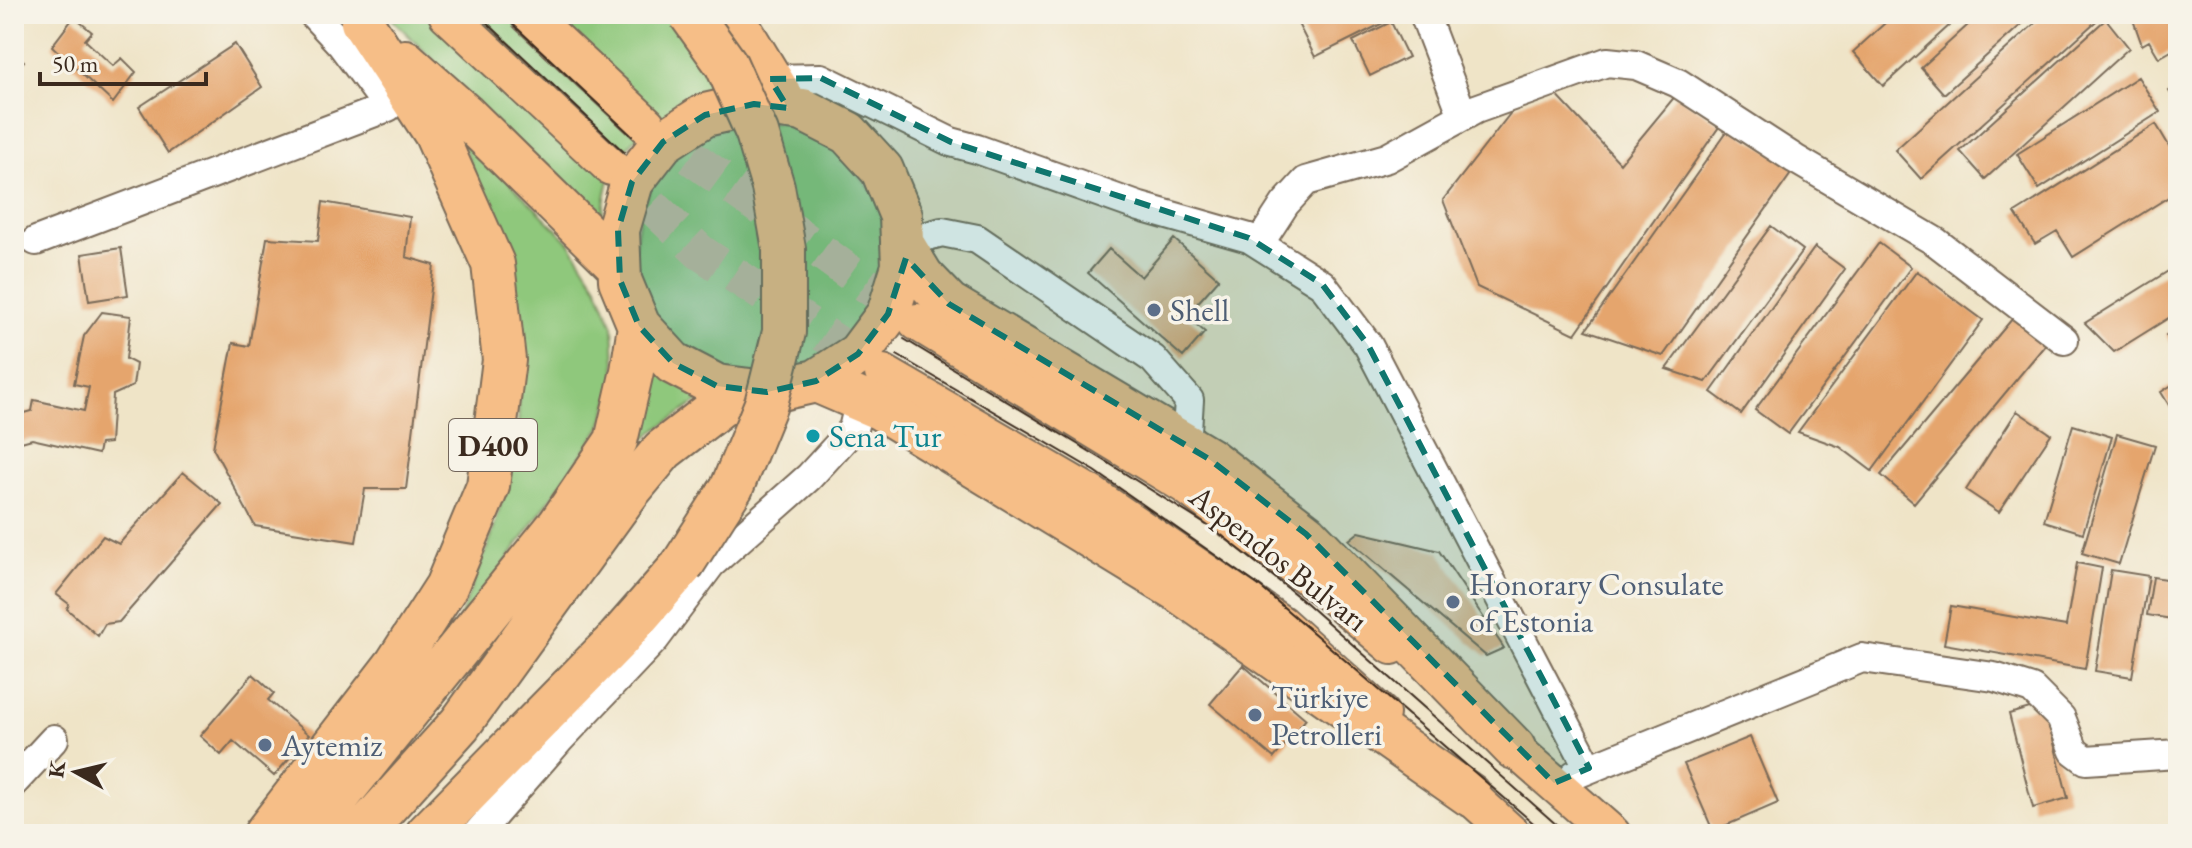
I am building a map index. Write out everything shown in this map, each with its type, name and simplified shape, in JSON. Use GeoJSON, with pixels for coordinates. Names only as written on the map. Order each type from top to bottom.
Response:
{"type":"FeatureCollection","features":[{"type":"Feature","properties":{"kind":"highway"},"geometry":{"type":"LineString","coordinates":[[427,834],[618,639],[681,567],[732,487],[766,404],[784,332],[784,249],[773,187],[757,133],[726,64],[690,14]]}},
{"type":"Feature","properties":{"kind":"highway"},"geometry":{"type":"LineString","coordinates":[[731,14],[779,93],[803,110],[848,133],[882,170],[901,216],[903,266],[888,314],[858,354],[816,381]]}},
{"type":"Feature","properties":{"kind":"highway","name":"D400"},"geometry":{"type":"LineString","coordinates":[[358,18],[464,114],[619,266]]}},
{"type":"Feature","properties":{"kind":"highway","name":"D400"},"geometry":{"type":"LineString","coordinates":[[265,834],[397,663],[446,587],[488,486],[504,360],[493,264],[435,133],[358,18]]}},
{"type":"Feature","properties":{"kind":"highway"},"geometry":{"type":"LineString","coordinates":[[779,93],[754,104],[705,115],[663,142],[632,182],[618,230],[620,280],[639,326],[673,363],[717,386],[767,392],[816,381],[872,387],[881,409],[1176,589],[1470,795]]}},
{"type":"Feature","properties":{"kind":"highway"},"geometry":{"type":"LineString","coordinates":[[902,243],[922,276],[949,304],[1209,459],[1306,534],[1514,748]]}},
{"type":"Feature","properties":{"kind":"highway"},"geometry":{"type":"LineString","coordinates":[[308,834],[559,525],[616,441],[639,326]]}},
{"type":"Feature","properties":{"kind":"highway"},"geometry":{"type":"LineString","coordinates":[[361,834],[460,724],[629,491],[663,450],[742,389]]}},
{"type":"Feature","properties":{"kind":"main road"},"geometry":{"type":"LineString","coordinates":[[447,14],[611,167]]}},
{"type":"Feature","properties":{"kind":"main road"},"geometry":{"type":"LineString","coordinates":[[528,14],[647,125]]}},
{"type":"Feature","properties":{"kind":"main road","name":"Aspendos Bulvarı"},"geometry":{"type":"LineString","coordinates":[[917,322],[1185,485],[1327,591],[1612,834]]}},
{"type":"Feature","properties":{"kind":"main road"},"geometry":{"type":"LineString","coordinates":[[1470,795],[1512,834]]}},
{"type":"Feature","properties":{"kind":"street"},"geometry":{"type":"LineString","coordinates":[[36,241],[388,107],[341,44],[313,14]]}},
{"type":"Feature","properties":{"kind":"street"},"geometry":{"type":"LineString","coordinates":[[1424,14],[1463,116]]}},
{"type":"Feature","properties":{"kind":"street"},"geometry":{"type":"LineString","coordinates":[[1259,244],[1285,204],[1306,181],[1387,158],[1476,109],[1607,62],[1636,65],[1678,83],[1795,159],[1936,242],[2064,340]]}},
{"type":"Feature","properties":{"kind":"street"},"geometry":{"type":"LineString","coordinates":[[779,93],[821,78],[951,142],[1140,207],[1249,238],[1322,284],[1368,345],[1589,768]]}},
{"type":"Feature","properties":{"kind":"street"},"geometry":{"type":"LineString","coordinates":[[902,243],[942,232],[977,239],[1153,359],[1189,400],[1186,446]]}},
{"type":"Feature","properties":{"kind":"street"},"geometry":{"type":"LineString","coordinates":[[477,834],[560,739],[655,639],[711,564],[809,477],[853,429],[872,387]]}},
{"type":"Feature","properties":{"kind":"street"},"geometry":{"type":"LineString","coordinates":[[1554,783],[1862,658],[1994,677],[2032,689],[2061,718],[2074,751],[2086,760],[2178,754]]}},
{"type":"Feature","properties":{"kind":"street"},"geometry":{"type":"LineString","coordinates":[[14,782],[54,739]]}},
{"type":"Feature","properties":{"kind":"highlighted area"},"geometry":{"type":"Polygon","coordinates":[[[821,78],[951,142],[1249,238],[1322,284],[1368,345],[1589,768],[1554,783],[1306,534],[1209,459],[949,304],[906,258],[888,314],[858,354],[816,381],[767,392],[717,386],[673,363],[639,326],[620,280],[618,230],[632,182],[663,142],[705,115],[754,104],[788,108],[770,79],[821,78]]]}},
{"type":"Feature","properties":{"kind":"green space"},"geometry":{"type":"Polygon","coordinates":[[[387,14],[667,14],[717,88],[657,121],[631,143],[612,172],[600,227],[387,14]]]}},
{"type":"Feature","properties":{"kind":"green space"},"geometry":{"type":"Polygon","coordinates":[[[738,122],[783,122],[825,136],[883,203],[884,291],[828,360],[742,377],[700,362],[665,333],[642,295],[634,251],[641,207],[662,167],[696,138],[738,122]]]}},
{"type":"Feature","properties":{"kind":"green space"},"geometry":{"type":"Polygon","coordinates":[[[457,129],[569,242],[597,286],[613,326],[616,381],[601,427],[452,638],[492,535],[518,443],[520,341],[502,245],[457,129]]]}},
{"type":"Feature","properties":{"kind":"green space"},"geometry":{"type":"Polygon","coordinates":[[[648,363],[703,398],[625,455],[648,363]]]}},
{"type":"Feature","properties":{"kind":"building"},"geometry":{"type":"Polygon","coordinates":[[[1293,14],[1401,14],[1315,57],[1293,14]]]}},
{"type":"Feature","properties":{"kind":"building"},"geometry":{"type":"Polygon","coordinates":[[[1895,14],[1962,14],[1883,86],[1853,52],[1895,14]]]}},
{"type":"Feature","properties":{"kind":"building"},"geometry":{"type":"Polygon","coordinates":[[[1980,14],[2033,14],[1944,94],[1921,68],[1980,14]]]}},
{"type":"Feature","properties":{"kind":"building"},"geometry":{"type":"Polygon","coordinates":[[[2045,14],[2104,14],[1921,179],[1895,150],[2045,14]]]}},
{"type":"Feature","properties":{"kind":"building"},"geometry":{"type":"Polygon","coordinates":[[[2131,14],[2178,14],[2178,47],[2159,58],[2149,41],[2142,45],[2131,14]]]}},
{"type":"Feature","properties":{"kind":"building"},"geometry":{"type":"Polygon","coordinates":[[[74,17],[92,32],[85,40],[113,66],[122,58],[136,72],[113,103],[52,46],[74,17]]]}},
{"type":"Feature","properties":{"kind":"building"},"geometry":{"type":"Polygon","coordinates":[[[2106,19],[2129,48],[1985,179],[1960,151],[2106,19]]]}},
{"type":"Feature","properties":{"kind":"building"},"geometry":{"type":"Polygon","coordinates":[[[1391,22],[1408,57],[1370,76],[1353,41],[1391,22]]]}},
{"type":"Feature","properties":{"kind":"building"},"geometry":{"type":"Polygon","coordinates":[[[235,44],[262,87],[168,153],[139,107],[235,44]]]}},
{"type":"Feature","properties":{"kind":"building"},"geometry":{"type":"Polygon","coordinates":[[[14,52],[24,61],[14,73],[14,52]]]}},
{"type":"Feature","properties":{"kind":"building"},"geometry":{"type":"Polygon","coordinates":[[[2138,77],[2160,112],[2039,189],[2017,154],[2138,77]]]}},
{"type":"Feature","properties":{"kind":"building"},"geometry":{"type":"Polygon","coordinates":[[[2178,85],[2178,106],[2169,91],[2178,85]]]}},
{"type":"Feature","properties":{"kind":"building"},"geometry":{"type":"Polygon","coordinates":[[[1552,90],[1620,163],[1676,95],[1721,124],[1575,334],[1477,287],[1443,200],[1516,106],[1552,90]]]}},
{"type":"Feature","properties":{"kind":"building"},"geometry":{"type":"Polygon","coordinates":[[[2156,124],[2178,161],[2178,191],[2073,257],[2057,231],[2035,244],[2015,213],[2156,124]]]}},
{"type":"Feature","properties":{"kind":"building"},"geometry":{"type":"Polygon","coordinates":[[[1730,127],[1795,168],[1663,356],[1586,330],[1730,127]]]}},
{"type":"Feature","properties":{"kind":"building"},"geometry":{"type":"Polygon","coordinates":[[[323,202],[410,217],[406,257],[434,265],[406,489],[365,489],[356,542],[255,526],[213,448],[233,343],[249,346],[267,238],[318,241],[323,202]]]}},
{"type":"Feature","properties":{"kind":"building"},"geometry":{"type":"Polygon","coordinates":[[[1771,226],[1803,250],[1706,382],[1666,369],[1771,226]]]}},
{"type":"Feature","properties":{"kind":"building"},"geometry":{"type":"Polygon","coordinates":[[[1174,239],[1219,279],[1186,316],[1205,332],[1183,357],[1088,273],[1109,249],[1141,277],[1174,239]]]}},
{"type":"Feature","properties":{"kind":"building"},"geometry":{"type":"Polygon","coordinates":[[[1879,243],[1911,267],[1788,434],[1755,410],[1879,243]]]}},
{"type":"Feature","properties":{"kind":"building"},"geometry":{"type":"Polygon","coordinates":[[[1815,247],[1845,269],[1741,414],[1711,392],[1815,247]]]}},
{"type":"Feature","properties":{"kind":"building"},"geometry":{"type":"Polygon","coordinates":[[[121,248],[128,295],[89,301],[82,254],[121,248]]]}},
{"type":"Feature","properties":{"kind":"building"},"geometry":{"type":"Polygon","coordinates":[[[2178,265],[2178,312],[2114,352],[2085,323],[2178,265]]]}},
{"type":"Feature","properties":{"kind":"building"},"geometry":{"type":"Polygon","coordinates":[[[1917,271],[1983,320],[1872,471],[1840,447],[1798,432],[1917,271]]]}},
{"type":"Feature","properties":{"kind":"building"},"geometry":{"type":"Polygon","coordinates":[[[102,312],[131,316],[126,359],[136,364],[133,386],[113,395],[110,443],[100,444],[98,454],[32,439],[14,444],[14,416],[32,411],[34,400],[84,411],[89,387],[74,384],[84,336],[102,312]]]}},
{"type":"Feature","properties":{"kind":"building"},"geometry":{"type":"Polygon","coordinates":[[[2018,312],[2050,339],[1914,503],[1881,475],[2018,312]]]}},
{"type":"Feature","properties":{"kind":"building"},"geometry":{"type":"Polygon","coordinates":[[[2178,328],[2178,354],[2166,335],[2178,328]]]}},
{"type":"Feature","properties":{"kind":"building"},"geometry":{"type":"Polygon","coordinates":[[[2178,381],[2178,420],[2161,392],[2178,381]]]}},
{"type":"Feature","properties":{"kind":"building"},"geometry":{"type":"Polygon","coordinates":[[[2017,411],[2051,434],[1999,512],[1966,490],[2017,411]]]}},
{"type":"Feature","properties":{"kind":"building"},"geometry":{"type":"Polygon","coordinates":[[[2073,425],[2112,437],[2083,533],[2044,521],[2073,425]]]}},
{"type":"Feature","properties":{"kind":"building"},"geometry":{"type":"Polygon","coordinates":[[[2117,434],[2155,445],[2119,564],[2082,553],[2117,434]]]}},
{"type":"Feature","properties":{"kind":"building"},"geometry":{"type":"Polygon","coordinates":[[[183,472],[222,504],[119,622],[105,624],[98,636],[67,609],[69,604],[56,594],[103,536],[119,544],[183,472]]]}},
{"type":"Feature","properties":{"kind":"building"},"geometry":{"type":"Polygon","coordinates":[[[1359,532],[1439,551],[1504,648],[1486,656],[1349,540],[1359,532]]]}},
{"type":"Feature","properties":{"kind":"building"},"geometry":{"type":"Polygon","coordinates":[[[2077,563],[2102,568],[2085,669],[1944,644],[1951,606],[2066,626],[2077,563]]]}},
{"type":"Feature","properties":{"kind":"building"},"geometry":{"type":"Polygon","coordinates":[[[2111,570],[2149,576],[2132,677],[2095,671],[2111,570]]]}},
{"type":"Feature","properties":{"kind":"building"},"geometry":{"type":"Polygon","coordinates":[[[2153,577],[2178,581],[2178,620],[2147,615],[2153,577]]]}},
{"type":"Feature","properties":{"kind":"building"},"geometry":{"type":"Polygon","coordinates":[[[1243,665],[1306,719],[1274,758],[1210,704],[1243,665]]]}},
{"type":"Feature","properties":{"kind":"building"},"geometry":{"type":"Polygon","coordinates":[[[253,674],[274,693],[268,700],[309,735],[274,776],[233,741],[221,755],[200,736],[253,674]]]}},
{"type":"Feature","properties":{"kind":"building"},"geometry":{"type":"Polygon","coordinates":[[[2044,704],[2068,798],[2033,808],[2009,714],[2044,704]]]}},
{"type":"Feature","properties":{"kind":"building"},"geometry":{"type":"Polygon","coordinates":[[[1750,737],[1778,803],[1713,831],[1684,764],[1750,737]]]}},
{"type":"Feature","properties":{"kind":"tunnel"},"geometry":{"type":"LineString","coordinates":[[647,125],[912,318]]}},
{"type":"Feature","properties":{"kind":"tunnel"},"geometry":{"type":"LineString","coordinates":[[612,168],[700,252],[876,369]]}},
{"type":"Feature","properties":{"kind":"tram line"},"geometry":{"type":"LineString","coordinates":[[478,14],[624,152]]}},
{"type":"Feature","properties":{"kind":"tram line"},"geometry":{"type":"LineString","coordinates":[[502,14],[632,136]]}},
{"type":"Feature","properties":{"kind":"tram line"},"geometry":{"type":"LineString","coordinates":[[904,339],[1219,533],[1300,598],[1567,834]]}},
{"type":"Feature","properties":{"kind":"tram line"},"geometry":{"type":"LineString","coordinates":[[897,355],[1095,471],[1258,585],[1546,834]]}},
{"type":"Feature","properties":{"kind":"place","name":"Shell"},"geometry":{"type":"Point","coordinates":[1154,310]}},
{"type":"Feature","properties":{"kind":"place","name":"Sena Tur"},"geometry":{"type":"Point","coordinates":[813,436]}},
{"type":"Feature","properties":{"kind":"place","name":"Honorary Consulate of Estonia"},"geometry":{"type":"Point","coordinates":[1453,602]}},
{"type":"Feature","properties":{"kind":"place","name":"Türkiye Petrolleri"},"geometry":{"type":"Point","coordinates":[1255,715]}},
{"type":"Feature","properties":{"kind":"place","name":"Aytemiz"},"geometry":{"type":"Point","coordinates":[265,745]}}]}
